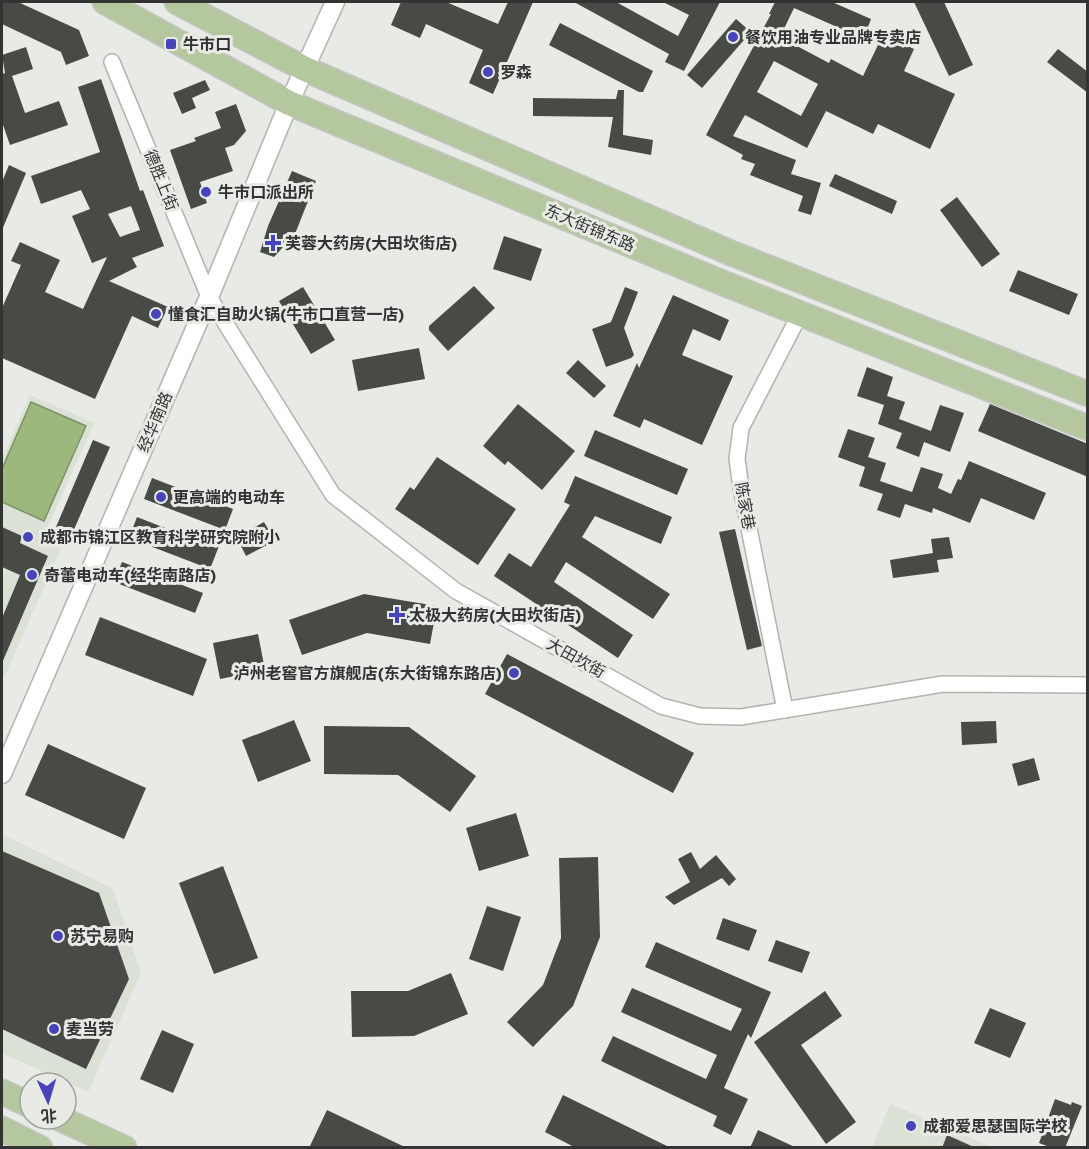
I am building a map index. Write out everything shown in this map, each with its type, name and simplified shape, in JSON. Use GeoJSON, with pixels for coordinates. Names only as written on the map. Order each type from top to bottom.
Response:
{"type":"FeatureCollection","features":[{"type":"Feature","properties":{"kind":"main road","name":"东大街锦东路"},"geometry":{"type":"LineString","coordinates":[[105,2],[289,102],[800,314],[1088,428]]}},
{"type":"Feature","properties":{"kind":"main road","name":"东大街锦东路"},"geometry":{"type":"LineString","coordinates":[[177,2],[305,69],[731,253],[1088,394]]}},
{"type":"Feature","properties":{"kind":"main road"},"geometry":{"type":"LineString","coordinates":[[2,1092],[18,1099]]}},
{"type":"Feature","properties":{"kind":"main road"},"geometry":{"type":"LineString","coordinates":[[78,1127],[124,1148]]}},
{"type":"Feature","properties":{"kind":"main road"},"geometry":{"type":"LineString","coordinates":[[2,1129],[40,1148]]}},
{"type":"Feature","properties":{"kind":"street","name":"经华南路"},"geometry":{"type":"LineString","coordinates":[[2,774],[209,297],[289,102],[335,2]]}},
{"type":"Feature","properties":{"kind":"street","name":"德胜上街"},"geometry":{"type":"LineString","coordinates":[[112,62],[209,297]]}},
{"type":"Feature","properties":{"kind":"street","name":"大田坎街"},"geometry":{"type":"LineString","coordinates":[[209,297],[333,495],[456,591],[661,706],[700,716],[741,717],[943,684],[1088,686]]}},
{"type":"Feature","properties":{"kind":"street","name":"陈家巷"},"geometry":{"type":"LineString","coordinates":[[785,710],[737,459],[741,428],[800,314]]}},
{"type":"Feature","properties":{"kind":"shaded area","name":"成都市锦江区教育科学研究院附小"},"geometry":{"type":"Polygon","coordinates":[[[30,395],[94,423],[45,533],[64,542],[2,682],[2,460],[30,395]]]}},
{"type":"Feature","properties":{"kind":"shaded area"},"geometry":{"type":"Polygon","coordinates":[[[31,402],[86,426],[44,521],[2,502],[2,469],[31,402]]]}},
{"type":"Feature","properties":{"kind":"shaded area","name":"苏宁易购"},"geometry":{"type":"Polygon","coordinates":[[[2,834],[113,889],[141,973],[88,1092],[78,1087],[78,1071],[42,1071],[2,1053],[2,834]]]}},
{"type":"Feature","properties":{"kind":"shaded area","name":"成都爱思瑟国际学校"},"geometry":{"type":"Polygon","coordinates":[[[890,1104],[992,1147],[872,1148],[890,1104]]]}},
{"type":"Feature","properties":{"kind":"building"},"geometry":{"type":"Polygon","coordinates":[[[2,2],[18,2],[79,30],[89,56],[66,65],[61,52],[2,24],[2,2]]]}},
{"type":"Feature","properties":{"kind":"building"},"geometry":{"type":"Polygon","coordinates":[[[401,2],[446,2],[498,24],[508,2],[533,2],[493,94],[469,83],[483,50],[426,24],[420,38],[391,25],[401,2]]]}},
{"type":"Feature","properties":{"kind":"building"},"geometry":{"type":"Polygon","coordinates":[[[574,2],[616,2],[678,36],[689,15],[663,2],[720,2],[684,71],[665,62],[669,54],[574,2]]]}},
{"type":"Feature","properties":{"kind":"building"},"geometry":{"type":"Polygon","coordinates":[[[775,2],[832,2],[871,19],[868,27],[914,49],[904,71],[955,94],[930,149],[878,124],[873,134],[826,111],[807,148],[745,115],[733,136],[796,160],[791,174],[821,183],[811,215],[798,211],[803,196],[750,175],[755,164],[741,159],[743,155],[706,135],[771,14],[769,14],[775,2]],[[794,8],[780,37],[829,63],[831,59],[863,76],[878,45],[794,8]],[[774,61],[757,92],[801,116],[818,84],[774,61]]]}},
{"type":"Feature","properties":{"kind":"building"},"geometry":{"type":"Polygon","coordinates":[[[914,2],[944,2],[973,65],[949,76],[914,2]]]}},
{"type":"Feature","properties":{"kind":"building"},"geometry":{"type":"Polygon","coordinates":[[[736,19],[751,32],[702,88],[687,75],[736,19]]]}},
{"type":"Feature","properties":{"kind":"building"},"geometry":{"type":"Polygon","coordinates":[[[560,23],[653,71],[643,92],[549,45],[560,23]]]}},
{"type":"Feature","properties":{"kind":"building"},"geometry":{"type":"Polygon","coordinates":[[[26,47],[33,69],[12,76],[25,113],[59,101],[68,125],[10,145],[2,122],[2,74],[5,73],[2,55],[26,47]]]}},
{"type":"Feature","properties":{"kind":"building"},"geometry":{"type":"Polygon","coordinates":[[[1058,49],[1088,72],[1088,93],[1047,62],[1058,49]]]}},
{"type":"Feature","properties":{"kind":"building"},"geometry":{"type":"Polygon","coordinates":[[[101,79],[140,191],[143,190],[164,246],[132,258],[137,267],[109,281],[168,307],[158,328],[132,316],[95,399],[2,358],[2,308],[21,265],[11,261],[20,242],[60,260],[45,292],[83,309],[107,257],[92,263],[72,216],[90,209],[81,190],[41,204],[31,176],[100,152],[78,87],[101,79]],[[131,206],[108,214],[120,237],[140,230],[131,206]]]}},
{"type":"Feature","properties":{"kind":"building"},"geometry":{"type":"Polygon","coordinates":[[[205,80],[210,90],[192,98],[196,108],[182,114],[173,93],[205,80]]]}},
{"type":"Feature","properties":{"kind":"building"},"geometry":{"type":"Polygon","coordinates":[[[618,90],[624,90],[623,135],[653,140],[651,155],[608,147],[613,117],[533,116],[533,98],[616,99],[618,90]]]}},
{"type":"Feature","properties":{"kind":"building"},"geometry":{"type":"Polygon","coordinates":[[[236,104],[246,131],[234,145],[225,148],[233,171],[200,182],[207,203],[191,209],[170,150],[196,141],[194,138],[221,128],[215,112],[236,104]]]}},
{"type":"Feature","properties":{"kind":"building"},"geometry":{"type":"Polygon","coordinates":[[[9,165],[26,173],[2,230],[2,182],[9,165]]]}},
{"type":"Feature","properties":{"kind":"building"},"geometry":{"type":"Polygon","coordinates":[[[292,171],[316,181],[295,234],[274,257],[260,252],[268,226],[292,171]]]}},
{"type":"Feature","properties":{"kind":"building"},"geometry":{"type":"Polygon","coordinates":[[[835,174],[897,201],[892,214],[829,186],[835,174]]]}},
{"type":"Feature","properties":{"kind":"building"},"geometry":{"type":"Polygon","coordinates":[[[957,197],[1000,254],[982,267],[940,210],[957,197]]]}},
{"type":"Feature","properties":{"kind":"building"},"geometry":{"type":"Polygon","coordinates":[[[504,236],[542,249],[531,281],[493,269],[504,236]]]}},
{"type":"Feature","properties":{"kind":"building"},"geometry":{"type":"Polygon","coordinates":[[[1018,270],[1078,294],[1069,315],[1009,291],[1018,270]]]}},
{"type":"Feature","properties":{"kind":"building"},"geometry":{"type":"Polygon","coordinates":[[[474,286],[495,308],[448,351],[429,330],[429,326],[474,286]]]}},
{"type":"Feature","properties":{"kind":"building"},"geometry":{"type":"Polygon","coordinates":[[[303,287],[335,340],[311,354],[279,301],[303,287]]]}},
{"type":"Feature","properties":{"kind":"building"},"geometry":{"type":"Polygon","coordinates":[[[625,287],[638,292],[624,328],[634,355],[606,367],[592,329],[611,322],[625,287]]]}},
{"type":"Feature","properties":{"kind":"building"},"geometry":{"type":"Polygon","coordinates":[[[673,295],[729,320],[720,341],[693,329],[682,355],[733,376],[702,445],[644,419],[640,428],[613,416],[637,363],[639,368],[673,295]]]}},
{"type":"Feature","properties":{"kind":"building"},"geometry":{"type":"Polygon","coordinates":[[[419,348],[425,379],[358,391],[352,360],[419,348]]]}},
{"type":"Feature","properties":{"kind":"building"},"geometry":{"type":"Polygon","coordinates":[[[578,360],[606,386],[594,398],[566,373],[578,360]]]}},
{"type":"Feature","properties":{"kind":"building"},"geometry":{"type":"Polygon","coordinates":[[[867,367],[893,377],[887,396],[905,402],[899,419],[931,431],[940,405],[964,413],[950,452],[924,442],[919,457],[896,448],[902,433],[878,424],[884,405],[857,396],[867,367]]]}},
{"type":"Feature","properties":{"kind":"building"},"geometry":{"type":"Polygon","coordinates":[[[518,404],[575,451],[542,490],[508,461],[505,465],[483,446],[518,404]]]}},
{"type":"Feature","properties":{"kind":"building"},"geometry":{"type":"Polygon","coordinates":[[[990,404],[1088,444],[1088,477],[978,431],[990,404]]]}},
{"type":"Feature","properties":{"kind":"building"},"geometry":{"type":"Polygon","coordinates":[[[848,429],[875,438],[868,457],[886,463],[880,481],[912,492],[921,467],[943,474],[938,488],[951,494],[958,479],[961,480],[969,461],[1046,493],[1034,520],[981,498],[970,523],[933,508],[932,513],[905,504],[900,518],[877,510],[883,494],[859,486],[865,467],[838,457],[848,429]]]}},
{"type":"Feature","properties":{"kind":"building"},"geometry":{"type":"Polygon","coordinates":[[[595,430],[688,469],[677,495],[584,456],[595,430]]]}},
{"type":"Feature","properties":{"kind":"building"},"geometry":{"type":"Polygon","coordinates":[[[93,440],[110,447],[72,534],[56,527],[93,440]]]}},
{"type":"Feature","properties":{"kind":"building"},"geometry":{"type":"Polygon","coordinates":[[[437,457],[516,509],[478,565],[395,509],[410,487],[414,490],[437,457]]]}},
{"type":"Feature","properties":{"kind":"building"},"geometry":{"type":"Polygon","coordinates":[[[575,476],[672,517],[661,544],[595,516],[582,537],[670,594],[653,619],[566,562],[554,582],[633,635],[618,658],[494,576],[509,553],[531,567],[570,505],[564,502],[575,476]]]}},
{"type":"Feature","properties":{"kind":"building"},"geometry":{"type":"Polygon","coordinates":[[[152,478],[233,509],[225,530],[144,499],[152,478]]]}},
{"type":"Feature","properties":{"kind":"building"},"geometry":{"type":"Polygon","coordinates":[[[137,517],[216,548],[219,546],[210,569],[129,538],[137,517]]]}},
{"type":"Feature","properties":{"kind":"building"},"geometry":{"type":"Polygon","coordinates":[[[264,522],[275,541],[246,556],[238,536],[264,522]]]}},
{"type":"Feature","properties":{"kind":"building"},"geometry":{"type":"Polygon","coordinates":[[[2,527],[22,536],[20,543],[48,556],[2,663],[2,618],[20,575],[2,567],[2,527]]]}},
{"type":"Feature","properties":{"kind":"building"},"geometry":{"type":"Polygon","coordinates":[[[735,529],[762,646],[747,650],[719,532],[735,529]]]}},
{"type":"Feature","properties":{"kind":"building"},"geometry":{"type":"Polygon","coordinates":[[[949,537],[953,558],[937,560],[939,572],[893,578],[890,560],[933,553],[931,539],[949,537]]]}},
{"type":"Feature","properties":{"kind":"building"},"geometry":{"type":"Polygon","coordinates":[[[122,562],[203,593],[195,613],[114,582],[122,562]]]}},
{"type":"Feature","properties":{"kind":"building"},"geometry":{"type":"Polygon","coordinates":[[[364,594],[437,606],[430,644],[367,633],[302,655],[289,620],[364,594]]]}},
{"type":"Feature","properties":{"kind":"building"},"geometry":{"type":"Polygon","coordinates":[[[100,617],[207,659],[193,696],[85,655],[100,617]]]}},
{"type":"Feature","properties":{"kind":"building"},"geometry":{"type":"Polygon","coordinates":[[[258,634],[265,670],[220,679],[213,643],[258,634]]]}},
{"type":"Feature","properties":{"kind":"building"},"geometry":{"type":"Polygon","coordinates":[[[507,654],[694,753],[673,793],[485,694],[507,654]]]}},
{"type":"Feature","properties":{"kind":"building"},"geometry":{"type":"Polygon","coordinates":[[[294,720],[311,761],[258,782],[242,740],[294,720]]]}},
{"type":"Feature","properties":{"kind":"building"},"geometry":{"type":"Polygon","coordinates":[[[996,721],[997,743],[962,745],[961,722],[996,721]]]}},
{"type":"Feature","properties":{"kind":"building"},"geometry":{"type":"Polygon","coordinates":[[[324,726],[409,727],[476,776],[450,812],[398,775],[324,774],[324,726]]]}},
{"type":"Feature","properties":{"kind":"building"},"geometry":{"type":"Polygon","coordinates":[[[48,744],[146,788],[124,839],[25,795],[48,744]]]}},
{"type":"Feature","properties":{"kind":"building"},"geometry":{"type":"Polygon","coordinates":[[[1034,758],[1040,780],[1018,786],[1012,764],[1034,758]]]}},
{"type":"Feature","properties":{"kind":"building"},"geometry":{"type":"Polygon","coordinates":[[[516,813],[529,856],[479,871],[466,828],[516,813]]]}},
{"type":"Feature","properties":{"kind":"building","name":"苏宁易购"},"geometry":{"type":"Polygon","coordinates":[[[2,851],[99,893],[129,979],[86,1069],[2,1029],[2,851]]]}},
{"type":"Feature","properties":{"kind":"building"},"geometry":{"type":"Polygon","coordinates":[[[691,852],[700,869],[716,855],[736,879],[729,886],[722,878],[674,905],[665,897],[690,882],[678,859],[691,852]]]}},
{"type":"Feature","properties":{"kind":"building"},"geometry":{"type":"Polygon","coordinates":[[[598,857],[600,937],[573,1006],[533,1047],[507,1022],[543,985],[561,938],[559,858],[598,857]]]}},
{"type":"Feature","properties":{"kind":"building"},"geometry":{"type":"Polygon","coordinates":[[[223,866],[258,958],[214,974],[179,883],[223,866]]]}},
{"type":"Feature","properties":{"kind":"building"},"geometry":{"type":"Polygon","coordinates":[[[487,906],[521,917],[503,971],[469,959],[487,906]]]}},
{"type":"Feature","properties":{"kind":"building"},"geometry":{"type":"Polygon","coordinates":[[[723,918],[757,930],[749,951],[716,939],[723,918]]]}},
{"type":"Feature","properties":{"kind":"building"},"geometry":{"type":"Polygon","coordinates":[[[776,940],[810,952],[802,973],[768,961],[776,940]]]}},
{"type":"Feature","properties":{"kind":"building"},"geometry":{"type":"Polygon","coordinates":[[[656,942],[771,992],[751,1038],[748,1034],[724,1088],[748,1099],[731,1135],[713,1126],[717,1116],[601,1061],[613,1036],[706,1079],[717,1055],[621,1012],[632,988],[731,1031],[742,1009],[645,967],[656,942]]]}},
{"type":"Feature","properties":{"kind":"building"},"geometry":{"type":"Polygon","coordinates":[[[451,973],[468,1014],[414,1036],[352,1037],[351,991],[408,991],[451,973]]]}},
{"type":"Feature","properties":{"kind":"building"},"geometry":{"type":"Polygon","coordinates":[[[825,991],[842,1016],[801,1045],[856,1122],[826,1144],[754,1042],[825,991]]]}},
{"type":"Feature","properties":{"kind":"building"},"geometry":{"type":"Polygon","coordinates":[[[990,1008],[1026,1023],[1010,1058],[974,1043],[990,1008]]]}},
{"type":"Feature","properties":{"kind":"building"},"geometry":{"type":"Polygon","coordinates":[[[162,1030],[194,1044],[173,1093],[140,1079],[162,1030]]]}},
{"type":"Feature","properties":{"kind":"building"},"geometry":{"type":"Polygon","coordinates":[[[563,1095],[671,1148],[576,1148],[545,1132],[563,1095]]]}},
{"type":"Feature","properties":{"kind":"building"},"geometry":{"type":"Polygon","coordinates":[[[1055,1099],[1082,1106],[1065,1148],[1052,1148],[1039,1143],[1055,1099]]]}},
{"type":"Feature","properties":{"kind":"building"},"geometry":{"type":"Polygon","coordinates":[[[327,1110],[407,1148],[309,1148],[327,1110]]]}},
{"type":"Feature","properties":{"kind":"building"},"geometry":{"type":"Polygon","coordinates":[[[758,1130],[797,1148],[750,1148],[758,1130]]]}},
{"type":"Feature","properties":{"kind":"building"},"geometry":{"type":"Polygon","coordinates":[[[947,1135],[976,1148],[942,1148],[947,1135]]]}},
{"type":"Feature","properties":{"kind":"place","name":"餐饮用油专业品牌专卖店"},"geometry":{"type":"Point","coordinates":[733,37]}},
{"type":"Feature","properties":{"kind":"place","name":"牛市口"},"geometry":{"type":"Point","coordinates":[171,44]}},
{"type":"Feature","properties":{"kind":"place","name":"罗森"},"geometry":{"type":"Point","coordinates":[488,72]}},
{"type":"Feature","properties":{"kind":"place","name":"牛市口派出所"},"geometry":{"type":"Point","coordinates":[206,192]}},
{"type":"Feature","properties":{"kind":"place","name":"芙蓉大药房(大田坎街店)"},"geometry":{"type":"Point","coordinates":[273,243]}},
{"type":"Feature","properties":{"kind":"place","name":"懂食汇自助火锅(牛市口直营一店)"},"geometry":{"type":"Point","coordinates":[156,314]}},
{"type":"Feature","properties":{"kind":"place","name":"更高端的电动车"},"geometry":{"type":"Point","coordinates":[161,497]}},
{"type":"Feature","properties":{"kind":"place","name":"成都市锦江区教育科学研究院附小"},"geometry":{"type":"Point","coordinates":[28,537]}},
{"type":"Feature","properties":{"kind":"place","name":"奇蕾电动车(经华南路店)"},"geometry":{"type":"Point","coordinates":[32,575]}},
{"type":"Feature","properties":{"kind":"place","name":"太极大药房(大田坎街店)"},"geometry":{"type":"Point","coordinates":[397,615]}},
{"type":"Feature","properties":{"kind":"place","name":"泸州老窖官方旗舰店(东大街锦东路店)"},"geometry":{"type":"Point","coordinates":[514,673]}},
{"type":"Feature","properties":{"kind":"place","name":"苏宁易购"},"geometry":{"type":"Point","coordinates":[58,936]}},
{"type":"Feature","properties":{"kind":"place","name":"麦当劳"},"geometry":{"type":"Point","coordinates":[54,1029]}},
{"type":"Feature","properties":{"kind":"place","name":"成都爱思瑟国际学校"},"geometry":{"type":"Point","coordinates":[911,1126]}}]}
